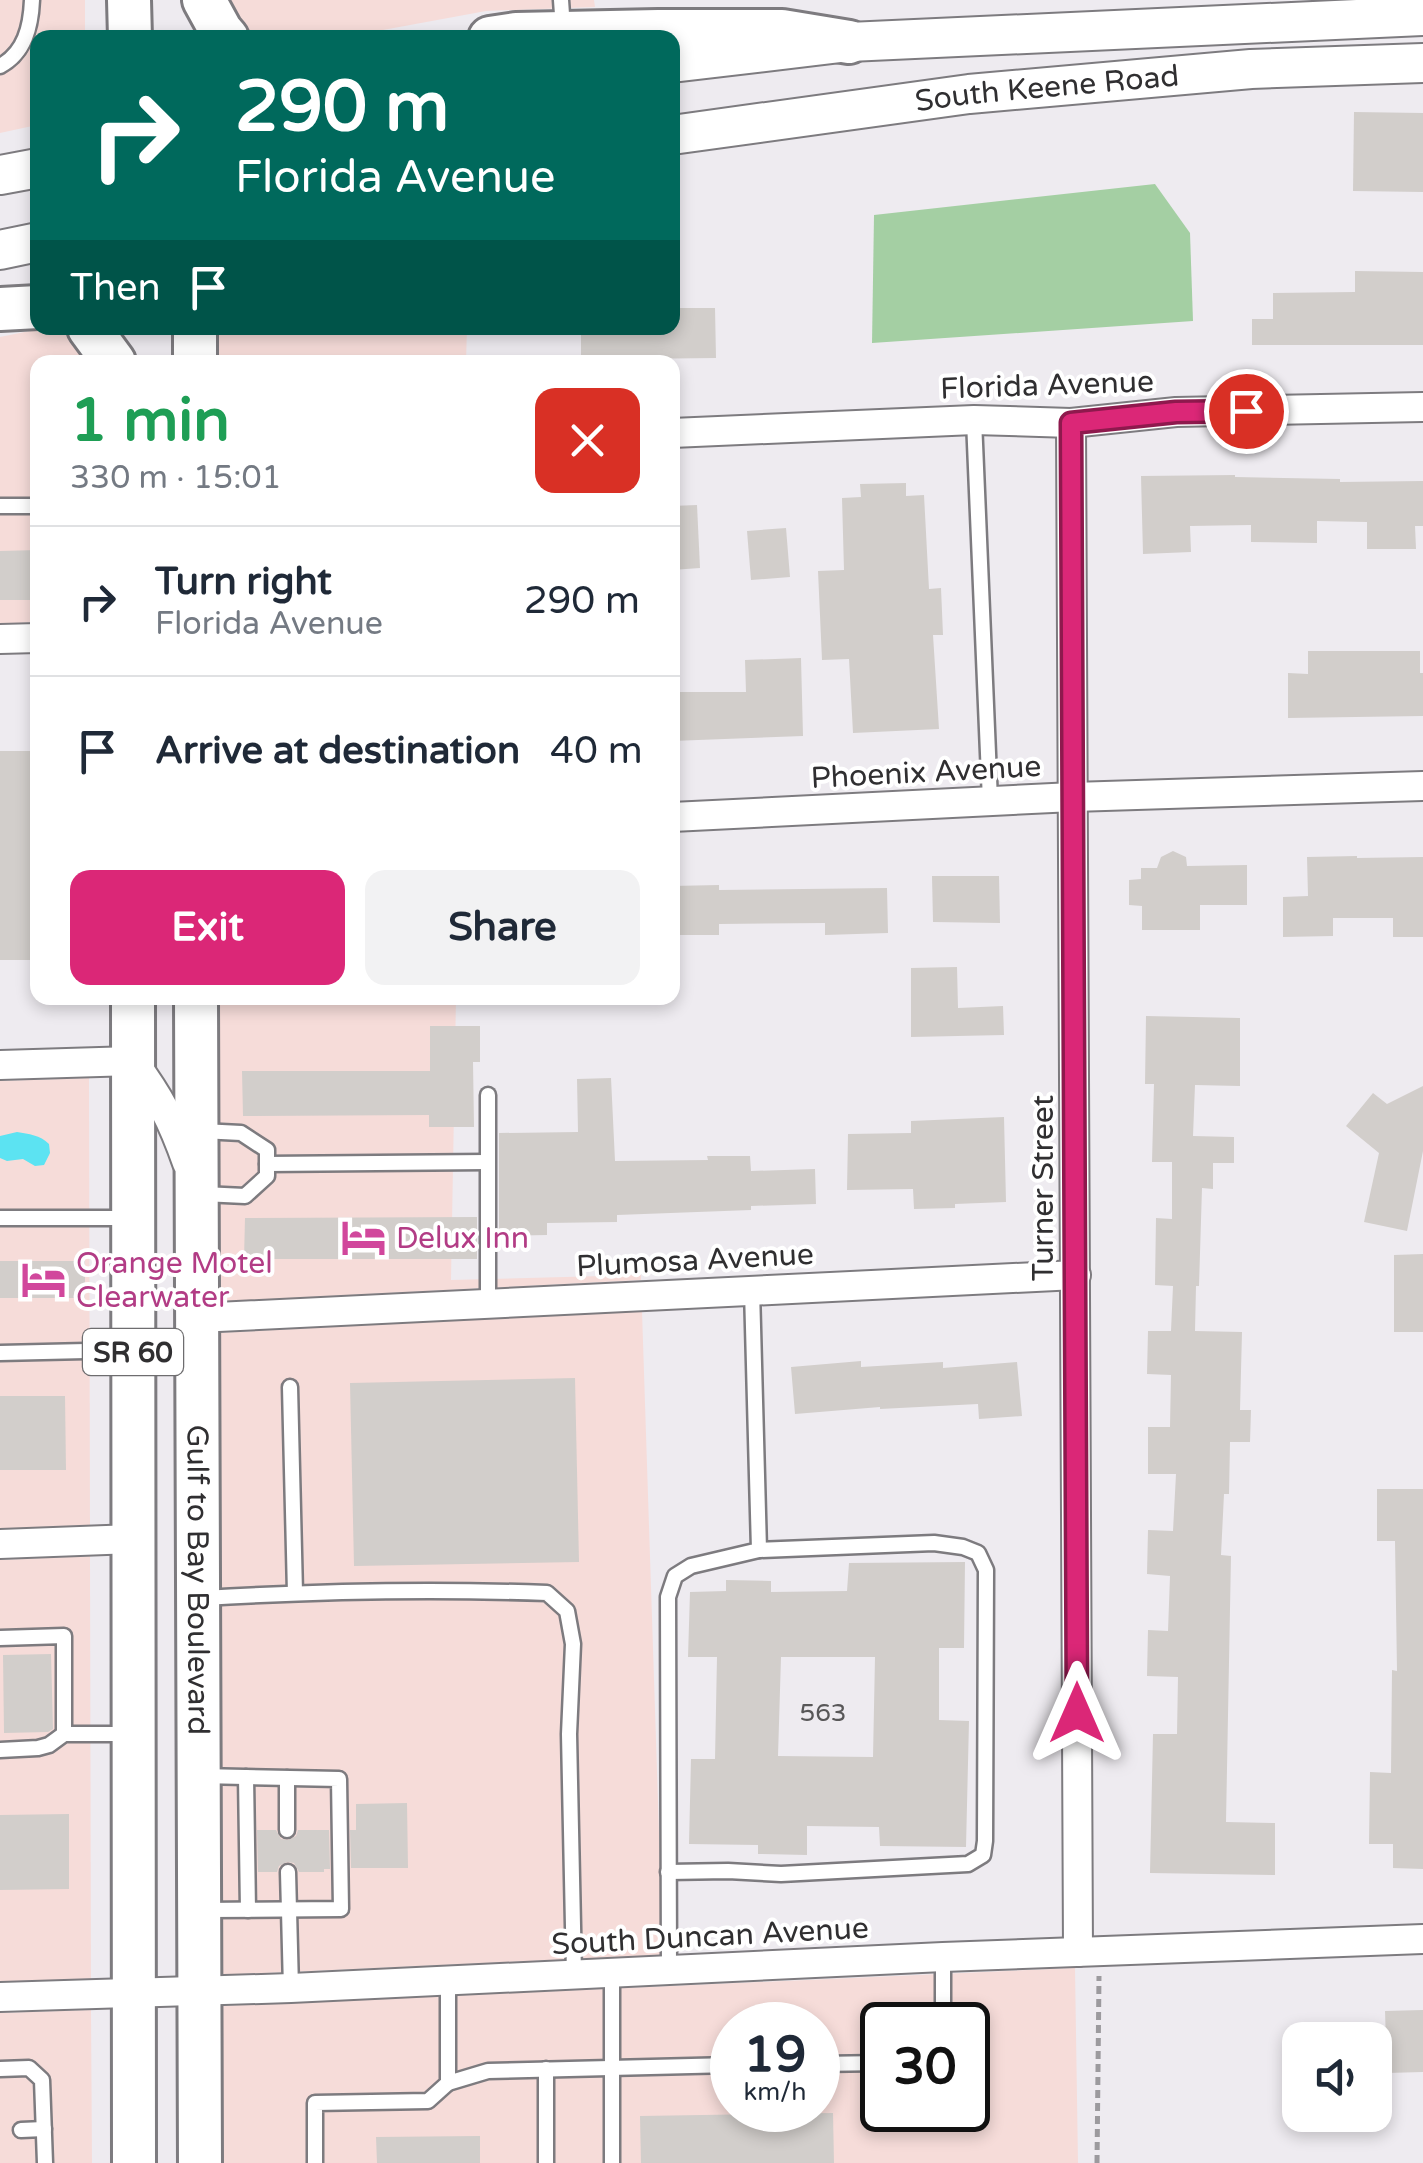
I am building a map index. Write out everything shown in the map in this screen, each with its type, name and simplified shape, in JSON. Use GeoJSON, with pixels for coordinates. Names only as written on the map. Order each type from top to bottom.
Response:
{"type":"FeatureCollection","features":[{"type":"Feature","properties":{"kind":"main road"},"geometry":{"type":"LineString","coordinates":[[130,0],[130,30]]}},
{"type":"Feature","properties":{"kind":"main road"},"geometry":{"type":"LineString","coordinates":[[193,0],[193,30]]}},
{"type":"Feature","properties":{"kind":"main road"},"geometry":{"type":"LineString","coordinates":[[204,0],[220,30]]}},
{"type":"Feature","properties":{"kind":"main road","name":"South Keene Road"},"geometry":{"type":"LineString","coordinates":[[680,61],[849,42],[1423,16]]}},
{"type":"Feature","properties":{"kind":"main road"},"geometry":{"type":"LineString","coordinates":[[527,30],[562,17],[782,31],[849,42]]}},
{"type":"Feature","properties":{"kind":"main road","name":"South Keene Road"},"geometry":{"type":"LineString","coordinates":[[680,134],[969,94],[1251,69],[1423,62]]}},
{"type":"Feature","properties":{"kind":"main road"},"geometry":{"type":"LineString","coordinates":[[0,176],[30,170]]}},
{"type":"Feature","properties":{"kind":"main road"},"geometry":{"type":"LineString","coordinates":[[0,250],[30,244]]}},
{"type":"Feature","properties":{"kind":"main road"},"geometry":{"type":"LineString","coordinates":[[0,310],[30,308]]}},
{"type":"Feature","properties":{"kind":"main road","name":"SR 60"},"geometry":{"type":"LineString","coordinates":[[132,1005],[134,2163]]}},
{"type":"Feature","properties":{"kind":"main road","name":"Gulf to Bay Boulevard"},"geometry":{"type":"LineString","coordinates":[[196,1005],[200,2163]]}},
{"type":"Feature","properties":{"kind":"street","name":"Florida Avenue"},"geometry":{"type":"LineString","coordinates":[[680,433],[974,420],[1071,423],[1176,412],[1423,407]]}},
{"type":"Feature","properties":{"kind":"street","name":"Turner Street"},"geometry":{"type":"LineString","coordinates":[[1071,423],[1076,1275],[1088,1952]]}},
{"type":"Feature","properties":{"kind":"street"},"geometry":{"type":"LineString","coordinates":[[0,639],[30,638]]}},
{"type":"Feature","properties":{"kind":"street","name":"Phoenix Avenue"},"geometry":{"type":"LineString","coordinates":[[680,817],[1073,797],[1423,786]]}},
{"type":"Feature","properties":{"kind":"street"},"geometry":{"type":"LineString","coordinates":[[0,1065],[133,1061],[174,1124],[197,1194]]}},
{"type":"Feature","properties":{"kind":"street","name":"Plumosa Avenue"},"geometry":{"type":"LineString","coordinates":[[197,1318],[1076,1275]]}},
{"type":"Feature","properties":{"kind":"street"},"geometry":{"type":"LineString","coordinates":[[0,1544],[132,1539]]}},
{"type":"Feature","properties":{"kind":"street","name":"South Duncan Avenue"},"geometry":{"type":"LineString","coordinates":[[0,1997],[1423,1939]]}},
{"type":"Feature","properties":{"kind":"lane"},"geometry":{"type":"LineString","coordinates":[[0,66],[25,40],[32,0]]}},
{"type":"Feature","properties":{"kind":"lane"},"geometry":{"type":"LineString","coordinates":[[974,420],[990,802]]}},
{"type":"Feature","properties":{"kind":"lane"},"geometry":{"type":"LineString","coordinates":[[0,506],[30,506]]}},
{"type":"Feature","properties":{"kind":"lane"},"geometry":{"type":"LineString","coordinates":[[488,1096],[488,1303]]}},
{"type":"Feature","properties":{"kind":"lane"},"geometry":{"type":"LineString","coordinates":[[196,1131],[241,1133],[267,1150],[268,1176],[245,1196],[197,1194]]}},
{"type":"Feature","properties":{"kind":"lane"},"geometry":{"type":"LineString","coordinates":[[267,1164],[486,1162]]}},
{"type":"Feature","properties":{"kind":"lane"},"geometry":{"type":"LineString","coordinates":[[0,1218],[133,1218]]}},
{"type":"Feature","properties":{"kind":"lane"},"geometry":{"type":"LineString","coordinates":[[752,1290],[759,1550]]}},
{"type":"Feature","properties":{"kind":"lane"},"geometry":{"type":"LineString","coordinates":[[0,1353],[133,1350]]}},
{"type":"Feature","properties":{"kind":"lane"},"geometry":{"type":"LineString","coordinates":[[290,1387],[294,1593]]}},
{"type":"Feature","properties":{"kind":"lane"},"geometry":{"type":"LineString","coordinates":[[668,1872],[781,1874],[968,1864],[982,1855],[986,1570],[978,1553],[934,1544],[759,1550],[691,1566],[676,1576],[668,1597],[668,1872],[669,1970]]}},
{"type":"Feature","properties":{"kind":"lane"},"geometry":{"type":"LineString","coordinates":[[198,1598],[443,1590],[547,1593],[567,1612],[573,1644],[570,1734],[574,1974]]}},
{"type":"Feature","properties":{"kind":"lane"},"geometry":{"type":"LineString","coordinates":[[0,1638],[64,1636],[64,1734]]}},
{"type":"Feature","properties":{"kind":"lane"},"geometry":{"type":"LineString","coordinates":[[0,1750],[38,1748],[64,1734],[132,1734]]}},
{"type":"Feature","properties":{"kind":"lane"},"geometry":{"type":"LineString","coordinates":[[198,1776],[339,1779],[341,1909],[199,1910]]}},
{"type":"Feature","properties":{"kind":"lane"},"geometry":{"type":"LineString","coordinates":[[246,1777],[248,1910]]}},
{"type":"Feature","properties":{"kind":"lane"},"geometry":{"type":"LineString","coordinates":[[287,1778],[287,1830]]}},
{"type":"Feature","properties":{"kind":"lane"},"geometry":{"type":"LineString","coordinates":[[288,1872],[291,1988]]}},
{"type":"Feature","properties":{"kind":"lane"},"geometry":{"type":"LineString","coordinates":[[943,1957],[943,2002]]}},
{"type":"Feature","properties":{"kind":"lane"},"geometry":{"type":"LineString","coordinates":[[612,1972],[612,2163]]}},
{"type":"Feature","properties":{"kind":"lane"},"geometry":{"type":"LineString","coordinates":[[448,1981],[448,2082]]}},
{"type":"Feature","properties":{"kind":"lane"},"geometry":{"type":"LineString","coordinates":[[316,2163],[316,2102],[428,2100],[448,2082],[488,2071],[710,2066]]}},
{"type":"Feature","properties":{"kind":"lane"},"geometry":{"type":"LineString","coordinates":[[0,2069],[29,2068],[42,2080],[44,2163]]}},
{"type":"Feature","properties":{"kind":"lane"},"geometry":{"type":"LineString","coordinates":[[546,2069],[546,2163]]}},
{"type":"Feature","properties":{"kind":"lane"},"geometry":{"type":"LineString","coordinates":[[21,2130],[44,2130]]}},
{"type":"Feature","properties":{"kind":"path"},"geometry":{"type":"LineString","coordinates":[[1088,1952],[1097,2163]]}},
{"type":"Feature","properties":{"kind":"shaded area"},"geometry":{"type":"Polygon","coordinates":[[[0,0],[85,0],[85,30],[30,30],[30,127],[0,133],[0,0]]]}},
{"type":"Feature","properties":{"kind":"shaded area"},"geometry":{"type":"Polygon","coordinates":[[[223,0],[594,0],[595,7],[486,11],[383,30],[244,30],[223,0]]]}},
{"type":"Feature","properties":{"kind":"shaded area"},"geometry":{"type":"Polygon","coordinates":[[[30,331],[30,335],[71,335],[80,341],[86,355],[30,355],[30,622],[0,624],[0,337],[30,331]]]}},
{"type":"Feature","properties":{"kind":"shaded area"},"geometry":{"type":"Polygon","coordinates":[[[212,335],[467,335],[466,355],[212,355],[212,335]]]}},
{"type":"Feature","properties":{"kind":"shaded area"},"geometry":{"type":"Polygon","coordinates":[[[215,1005],[456,1005],[451,1280],[641,1275],[641,1280],[216,1302],[215,1005]]]}},
{"type":"Feature","properties":{"kind":"shaded area"},"geometry":{"type":"Polygon","coordinates":[[[89,1078],[90,1525],[0,1529],[0,1081],[89,1078]]]}},
{"type":"Feature","properties":{"kind":"shaded area"},"geometry":{"type":"Polygon","coordinates":[[[642,1311],[663,1955],[218,1975],[216,1333],[642,1311]]]}},
{"type":"Feature","properties":{"kind":"shaded area"},"geometry":{"type":"Polygon","coordinates":[[[90,1556],[91,1979],[0,1982],[0,1560],[90,1556]]]}},
{"type":"Feature","properties":{"kind":"shaded area"},"geometry":{"type":"Polygon","coordinates":[[[1075,1968],[1078,2163],[220,2163],[219,2006],[1075,1968]]]}},
{"type":"Feature","properties":{"kind":"shaded area"},"geometry":{"type":"Polygon","coordinates":[[[91,2010],[92,2163],[0,2163],[0,2013],[91,2010]]]}},
{"type":"Feature","properties":{"kind":"green space"},"geometry":{"type":"Polygon","coordinates":[[[1155,184],[1190,233],[1193,321],[872,343],[874,215],[1155,184]]]}},
{"type":"Feature","properties":{"kind":"water"},"geometry":{"type":"Polygon","coordinates":[[[17,1132],[49,1144],[50,1153],[44,1165],[0,1158],[0,1136],[17,1132]]]}},
{"type":"Feature","properties":{"kind":"building"},"geometry":{"type":"Polygon","coordinates":[[[1354,112],[1423,113],[1423,192],[1353,191],[1354,112]]]}},
{"type":"Feature","properties":{"kind":"building"},"geometry":{"type":"Polygon","coordinates":[[[1355,271],[1423,272],[1423,345],[1252,345],[1252,319],[1273,319],[1273,293],[1355,292],[1355,271]]]}},
{"type":"Feature","properties":{"kind":"building"},"geometry":{"type":"Polygon","coordinates":[[[680,308],[715,308],[716,358],[581,355],[581,335],[680,335],[680,308]]]}},
{"type":"Feature","properties":{"kind":"building"},"geometry":{"type":"Polygon","coordinates":[[[1235,475],[1340,482],[1423,481],[1423,526],[1415,526],[1416,549],[1367,549],[1367,522],[1317,521],[1317,543],[1251,542],[1251,525],[1190,526],[1191,552],[1143,554],[1141,476],[1235,475]]]}},
{"type":"Feature","properties":{"kind":"building"},"geometry":{"type":"Polygon","coordinates":[[[906,483],[906,496],[924,495],[929,589],[941,588],[943,635],[933,635],[939,729],[853,733],[849,659],[822,660],[818,571],[844,570],[842,498],[861,497],[860,484],[906,483]]]}},
{"type":"Feature","properties":{"kind":"building"},"geometry":{"type":"Polygon","coordinates":[[[697,505],[700,568],[680,569],[680,506],[697,505]]]}},
{"type":"Feature","properties":{"kind":"building"},"geometry":{"type":"Polygon","coordinates":[[[786,528],[790,577],[751,580],[747,531],[786,528]]]}},
{"type":"Feature","properties":{"kind":"building"},"geometry":{"type":"Polygon","coordinates":[[[30,550],[30,600],[0,600],[0,551],[30,550]]]}},
{"type":"Feature","properties":{"kind":"building"},"geometry":{"type":"Polygon","coordinates":[[[1308,651],[1420,651],[1423,716],[1288,718],[1288,673],[1308,674],[1308,651]]]}},
{"type":"Feature","properties":{"kind":"building"},"geometry":{"type":"Polygon","coordinates":[[[801,658],[803,736],[680,741],[680,692],[746,692],[745,660],[801,658]]]}},
{"type":"Feature","properties":{"kind":"building"},"geometry":{"type":"Polygon","coordinates":[[[0,751],[30,751],[30,960],[0,960],[0,751]]]}},
{"type":"Feature","properties":{"kind":"building"},"geometry":{"type":"Polygon","coordinates":[[[1173,851],[1186,857],[1187,866],[1247,865],[1247,905],[1200,905],[1200,930],[1142,930],[1142,906],[1129,905],[1129,880],[1141,879],[1141,868],[1157,868],[1161,857],[1173,851]]]}},
{"type":"Feature","properties":{"kind":"building"},"geometry":{"type":"Polygon","coordinates":[[[1307,857],[1423,857],[1423,937],[1393,937],[1393,918],[1333,918],[1333,936],[1283,937],[1283,897],[1308,896],[1307,857]]]}},
{"type":"Feature","properties":{"kind":"building"},"geometry":{"type":"Polygon","coordinates":[[[932,876],[999,876],[1000,923],[933,922],[932,876]]]}},
{"type":"Feature","properties":{"kind":"building"},"geometry":{"type":"Polygon","coordinates":[[[719,885],[719,890],[887,888],[888,933],[825,935],[825,923],[719,924],[719,935],[680,935],[680,886],[719,885]]]}},
{"type":"Feature","properties":{"kind":"building"},"geometry":{"type":"Polygon","coordinates":[[[957,967],[958,1008],[1003,1006],[1004,1035],[911,1037],[911,968],[957,967]]]}},
{"type":"Feature","properties":{"kind":"building"},"geometry":{"type":"Polygon","coordinates":[[[1146,1016],[1240,1018],[1240,1086],[1195,1085],[1193,1136],[1234,1137],[1234,1163],[1213,1163],[1213,1189],[1202,1188],[1195,1331],[1242,1332],[1240,1410],[1251,1410],[1250,1442],[1230,1442],[1229,1494],[1224,1494],[1221,1555],[1231,1556],[1226,1822],[1275,1823],[1275,1875],[1150,1873],[1153,1734],[1177,1734],[1178,1677],[1147,1676],[1148,1630],[1168,1631],[1170,1576],[1147,1574],[1148,1530],[1173,1531],[1176,1474],[1148,1474],[1148,1427],[1170,1427],[1171,1375],[1147,1374],[1148,1331],[1171,1331],[1173,1286],[1155,1285],[1156,1218],[1172,1219],[1172,1162],[1152,1162],[1154,1084],[1145,1084],[1146,1016]]]}},
{"type":"Feature","properties":{"kind":"building"},"geometry":{"type":"Polygon","coordinates":[[[430,1026],[480,1026],[480,1062],[473,1062],[474,1127],[429,1127],[429,1115],[243,1116],[242,1071],[430,1071],[430,1026]]]}},
{"type":"Feature","properties":{"kind":"building"},"geometry":{"type":"Polygon","coordinates":[[[611,1078],[615,1161],[750,1156],[751,1171],[815,1169],[816,1204],[617,1215],[617,1222],[547,1223],[547,1235],[499,1236],[499,1133],[578,1132],[577,1079],[611,1078]]]}},
{"type":"Feature","properties":{"kind":"building"},"geometry":{"type":"Polygon","coordinates":[[[1423,1086],[1423,1151],[1407,1231],[1364,1222],[1379,1153],[1346,1126],[1373,1093],[1387,1104],[1423,1086]]]}},
{"type":"Feature","properties":{"kind":"building"},"geometry":{"type":"Polygon","coordinates":[[[1004,1117],[1006,1202],[914,1209],[913,1189],[847,1190],[848,1134],[911,1133],[911,1121],[1004,1117]]]}},
{"type":"Feature","properties":{"kind":"building","name":"Delux Inn"},"geometry":{"type":"Polygon","coordinates":[[[477,1217],[477,1259],[244,1259],[245,1218],[477,1217]]]}},
{"type":"Feature","properties":{"kind":"building"},"geometry":{"type":"Polygon","coordinates":[[[1423,1254],[1423,1332],[1394,1332],[1394,1255],[1423,1254]]]}},
{"type":"Feature","properties":{"kind":"building","name":"Orange Motel Clearwater"},"geometry":{"type":"Polygon","coordinates":[[[0,1261],[85,1261],[85,1298],[0,1298],[0,1261]]]}},
{"type":"Feature","properties":{"kind":"building"},"geometry":{"type":"Polygon","coordinates":[[[861,1361],[861,1367],[943,1362],[943,1368],[1017,1362],[1022,1416],[979,1419],[978,1404],[795,1414],[791,1367],[861,1361]]]}},
{"type":"Feature","properties":{"kind":"building"},"geometry":{"type":"Polygon","coordinates":[[[575,1378],[579,1562],[354,1566],[350,1383],[575,1378]]]}},
{"type":"Feature","properties":{"kind":"building"},"geometry":{"type":"Polygon","coordinates":[[[0,1396],[65,1396],[66,1470],[0,1470],[0,1396]]]}},
{"type":"Feature","properties":{"kind":"building"},"geometry":{"type":"Polygon","coordinates":[[[1377,1489],[1423,1489],[1423,1869],[1393,1868],[1393,1844],[1369,1844],[1370,1772],[1391,1773],[1392,1670],[1397,1671],[1395,1541],[1377,1541],[1377,1489]]]}},
{"type":"Feature","properties":{"kind":"building"},"geometry":{"type":"Polygon","coordinates":[[[965,1562],[964,1648],[939,1648],[939,1720],[969,1721],[966,1847],[880,1846],[879,1827],[807,1826],[807,1855],[758,1854],[758,1845],[689,1844],[691,1759],[715,1759],[717,1657],[688,1657],[690,1592],[726,1591],[726,1580],[771,1581],[771,1592],[847,1591],[849,1563],[965,1562]],[[781,1657],[778,1756],[873,1757],[875,1657],[781,1657]]]}},
{"type":"Feature","properties":{"kind":"building"},"geometry":{"type":"Polygon","coordinates":[[[51,1654],[53,1729],[4,1733],[3,1655],[51,1654]]]}},
{"type":"Feature","properties":{"kind":"building"},"geometry":{"type":"Polygon","coordinates":[[[407,1803],[408,1868],[351,1868],[350,1830],[356,1830],[356,1804],[407,1803]]]}},
{"type":"Feature","properties":{"kind":"building"},"geometry":{"type":"Polygon","coordinates":[[[69,1814],[69,1889],[0,1890],[0,1815],[69,1814]]]}},
{"type":"Feature","properties":{"kind":"building"},"geometry":{"type":"Polygon","coordinates":[[[257,1830],[276,1830],[281,1839],[288,1840],[298,1830],[329,1830],[330,1869],[299,1872],[294,1863],[287,1862],[277,1872],[258,1872],[257,1830]]]}},
{"type":"Feature","properties":{"kind":"building"},"geometry":{"type":"Polygon","coordinates":[[[1423,2010],[1423,2072],[1392,2073],[1392,2022],[1385,2022],[1385,2011],[1423,2010]]]}},
{"type":"Feature","properties":{"kind":"building"},"geometry":{"type":"Polygon","coordinates":[[[710,2115],[710,2132],[833,2132],[834,2163],[641,2163],[640,2116],[710,2115]]]}},
{"type":"Feature","properties":{"kind":"building"},"geometry":{"type":"Polygon","coordinates":[[[480,2136],[480,2163],[377,2163],[376,2137],[480,2136]]]}},
{"type":"Feature","properties":{"kind":"place","name":"Delux Inn"},"geometry":{"type":"Point","coordinates":[363,1238]}},
{"type":"Feature","properties":{"kind":"place","name":"Orange Motel Clearwater"},"geometry":{"type":"Point","coordinates":[43,1280]}},
{"type":"Feature","properties":{"kind":"route"},"geometry":{"type":"LineString","coordinates":[[1077,1713],[1071,423],[1176,412],[1246,411]]}}]}
